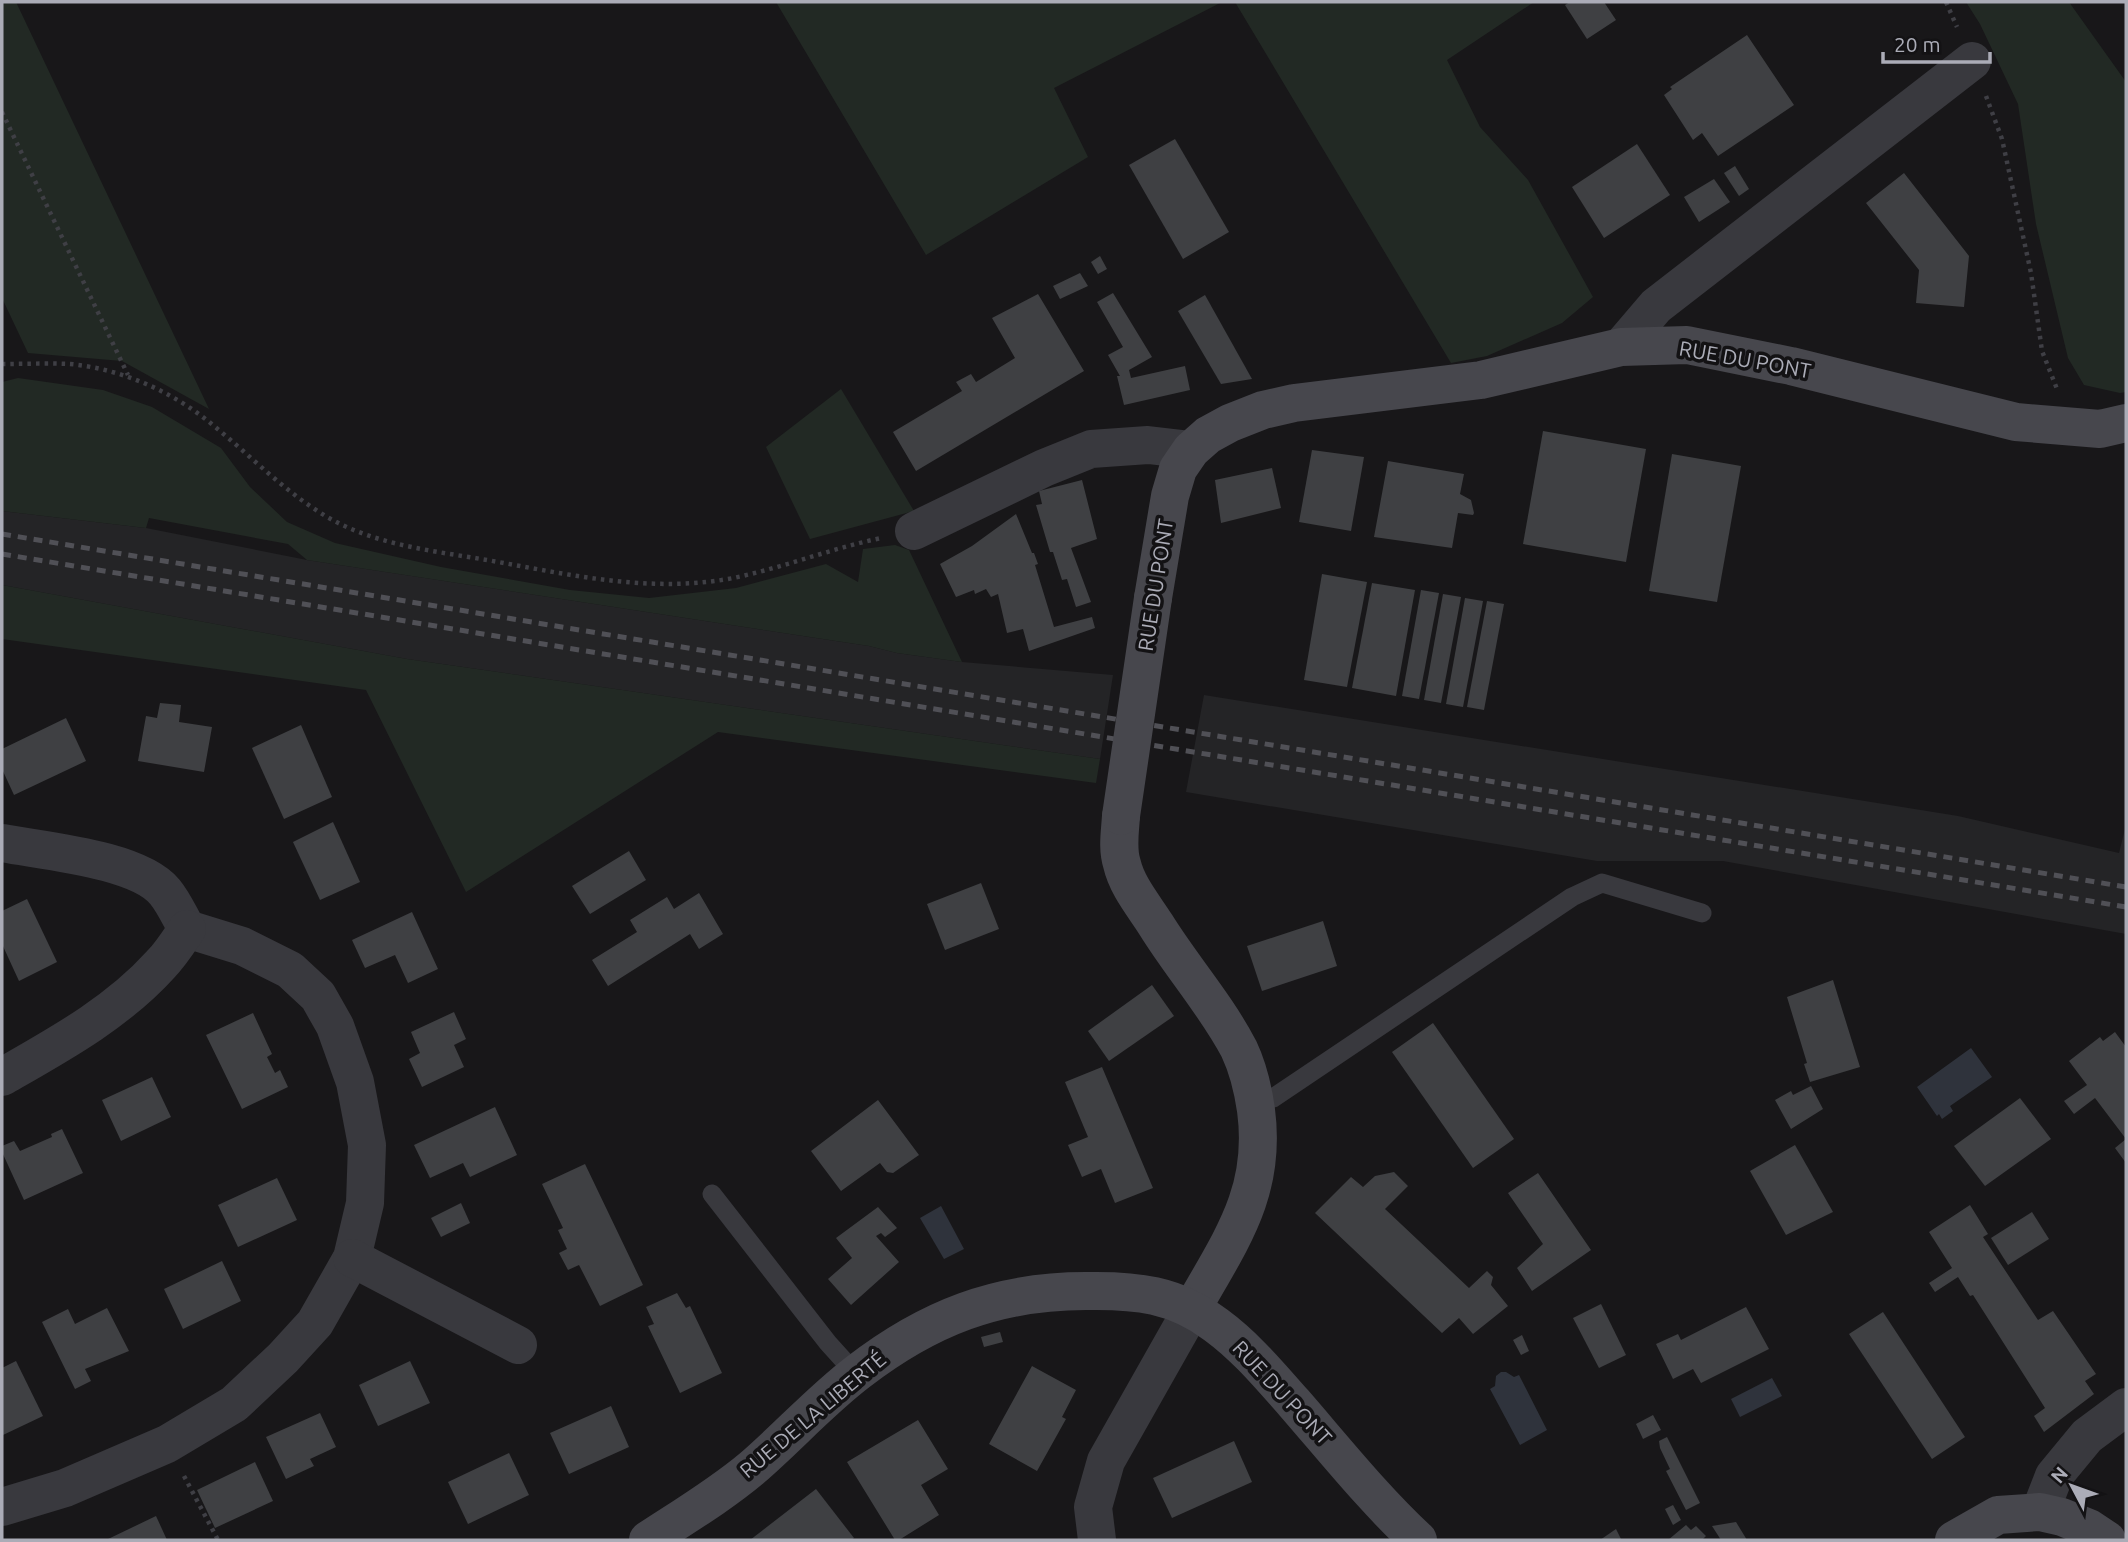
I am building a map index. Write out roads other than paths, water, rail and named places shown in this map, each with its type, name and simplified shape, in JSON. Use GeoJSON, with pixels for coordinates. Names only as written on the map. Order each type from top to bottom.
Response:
{"type":"FeatureCollection","features":[{"type":"Feature","properties":{"kind":"street"},"geometry":{"type":"LineString","coordinates":[[1621,347],[1656,306],[1972,61]]}},
{"type":"Feature","properties":{"kind":"street","name":"RUE DU PONT"},"geometry":{"type":"LineString","coordinates":[[1418,1540],[1374,1495],[1252,1354],[1192,1308],[1228,1247],[1248,1205],[1258,1166],[1258,1125],[1253,1088],[1239,1050],[1218,1014],[1135,892],[1122,865],[1119,844],[1153,598],[1170,496],[1178,469],[1191,450],[1208,435],[1263,410],[1294,403],[1480,380],[1621,347],[1687,345],[1791,366],[2016,422],[2100,429],[2126,424]]}},
{"type":"Feature","properties":{"kind":"street"},"geometry":{"type":"LineString","coordinates":[[914,531],[1044,467],[1091,449],[1148,446],[1191,450]]}},
{"type":"Feature","properties":{"kind":"street"},"geometry":{"type":"LineString","coordinates":[[2,844],[115,864],[143,874],[164,891],[187,929],[242,946],[290,970],[318,996],[335,1026],[355,1082],[367,1144],[365,1203],[352,1258],[315,1323],[283,1358],[234,1404],[167,1444],[65,1488],[2,1507]]}},
{"type":"Feature","properties":{"kind":"street"},"geometry":{"type":"LineString","coordinates":[[2,1077],[76,1034],[122,999],[161,964],[187,929]]}},
{"type":"Feature","properties":{"kind":"street"},"geometry":{"type":"LineString","coordinates":[[352,1258],[518,1345]]}},
{"type":"Feature","properties":{"kind":"street","name":"RUE DE LA LIBERTÉ"},"geometry":{"type":"LineString","coordinates":[[648,1540],[709,1501],[751,1469],[856,1374],[932,1324],[1014,1297],[1069,1291],[1122,1290],[1158,1295],[1192,1308]]}},
{"type":"Feature","properties":{"kind":"street"},"geometry":{"type":"LineString","coordinates":[[1097,1540],[1093,1507],[1106,1461],[1192,1308]]}},
{"type":"Feature","properties":{"kind":"street"},"geometry":{"type":"LineString","coordinates":[[2040,1512],[2054,1476],[2087,1436],[2126,1408]]}},
{"type":"Feature","properties":{"kind":"street"},"geometry":{"type":"LineString","coordinates":[[1954,1540],[1998,1514],[2040,1512],[2089,1528],[2107,1540]]}},
{"type":"Feature","properties":{"kind":"lane"},"geometry":{"type":"LineString","coordinates":[[1255,1104],[1273,1098],[1572,897],[1602,883],[1702,913]]}},
{"type":"Feature","properties":{"kind":"lane"},"geometry":{"type":"LineString","coordinates":[[712,1194],[828,1343],[856,1374]]}},
{"type":"Feature","properties":{"kind":"railway"},"geometry":{"type":"LineString","coordinates":[[2,534],[2126,887]]}},
{"type":"Feature","properties":{"kind":"railway"},"geometry":{"type":"LineString","coordinates":[[2,554],[2126,907]]}}]}
